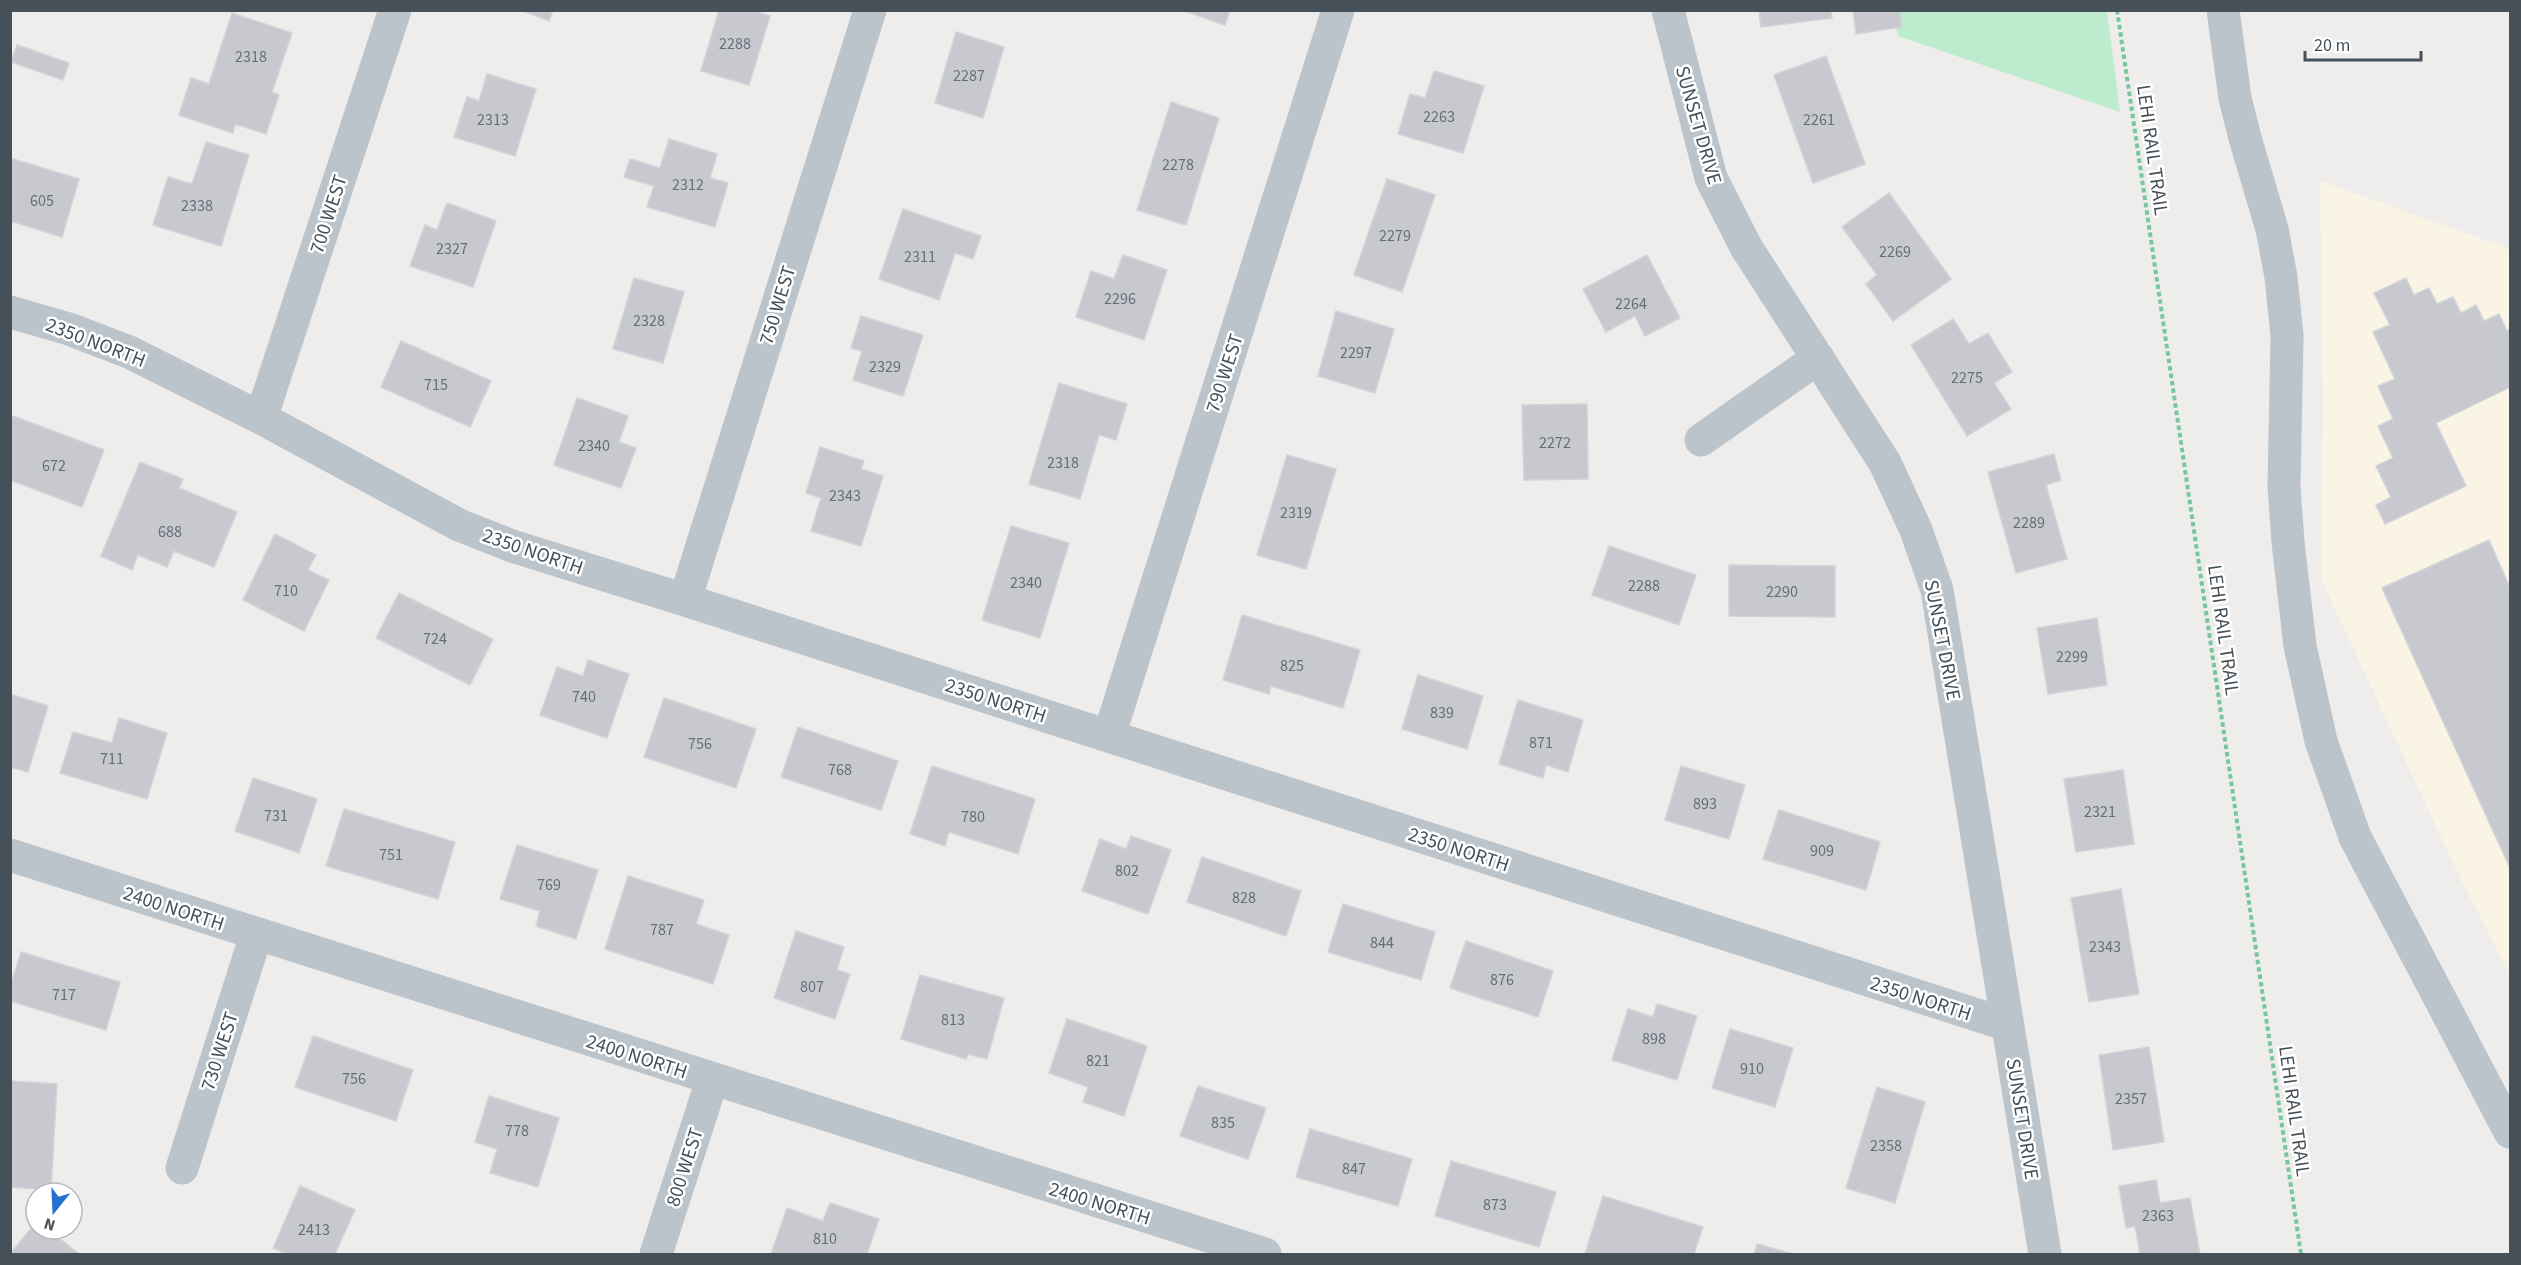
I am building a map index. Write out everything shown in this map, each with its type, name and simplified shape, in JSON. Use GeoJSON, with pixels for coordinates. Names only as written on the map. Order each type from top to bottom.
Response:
{"type":"FeatureCollection","features":[{"type":"Feature","properties":{"kind":"street","name":"700 WEST"},"geometry":{"type":"LineString","coordinates":[[261,418],[395,10]]}},
{"type":"Feature","properties":{"kind":"street","name":"750 WEST"},"geometry":{"type":"LineString","coordinates":[[685,600],[870,10]]}},
{"type":"Feature","properties":{"kind":"street","name":"790 WEST"},"geometry":{"type":"LineString","coordinates":[[1109,736],[1338,10]]}},
{"type":"Feature","properties":{"kind":"street"},"geometry":{"type":"LineString","coordinates":[[2223,10],[2235,98],[2244,138],[2272,230],[2281,277],[2287,336],[2284,487],[2288,543],[2300,646],[2321,741],[2355,837],[2511,1132]]}},
{"type":"Feature","properties":{"kind":"street","name":"SUNSET DRIVE"},"geometry":{"type":"LineString","coordinates":[[1661,13],[1711,178],[1746,247],[1885,463],[1916,530],[1937,590],[2045,1254]]}},
{"type":"Feature","properties":{"kind":"street","name":"2350 NORTH"},"geometry":{"type":"LineString","coordinates":[[10,312],[69,329],[129,352],[261,418],[459,525],[512,546],[2008,1025]]}},
{"type":"Feature","properties":{"kind":"street"},"geometry":{"type":"LineString","coordinates":[[1701,440],[1818,358]]}},
{"type":"Feature","properties":{"kind":"street","name":"2400 NORTH"},"geometry":{"type":"LineString","coordinates":[[10,855],[1265,1254]]}},
{"type":"Feature","properties":{"kind":"street","name":"730 WEST"},"geometry":{"type":"LineString","coordinates":[[182,1167],[256,935]]}},
{"type":"Feature","properties":{"kind":"street","name":"800 WEST"},"geometry":{"type":"LineString","coordinates":[[656,1254],[712,1080]]}},
{"type":"Feature","properties":{"kind":"path","name":"LEHI RAIL TRAIL"},"geometry":{"type":"LineString","coordinates":[[2117,10],[2301,1254]]}},
{"type":"Feature","properties":{"kind":"shaded area"},"geometry":{"type":"Polygon","coordinates":[[[2320,181],[2510,249],[2510,975],[2461,880],[2321,579],[2323,406],[2320,181]]]}},
{"type":"Feature","properties":{"kind":"green space"},"geometry":{"type":"Polygon","coordinates":[[[1894,11],[2107,11],[2120,112],[1898,36],[1894,11]]]}},
{"type":"Feature","properties":{"kind":"building"},"geometry":{"type":"Polygon","coordinates":[[[521,10],[553,10],[549,21],[521,10]]]}},
{"type":"Feature","properties":{"kind":"building"},"geometry":{"type":"Polygon","coordinates":[[[719,10],[751,10],[770,16],[749,85],[701,71],[719,10]]]}},
{"type":"Feature","properties":{"kind":"building"},"geometry":{"type":"Polygon","coordinates":[[[1182,10],[1230,10],[1225,25],[1182,10]]]}},
{"type":"Feature","properties":{"kind":"building"},"geometry":{"type":"Polygon","coordinates":[[[1759,10],[1831,10],[1832,18],[1761,27],[1759,10]]]}},
{"type":"Feature","properties":{"kind":"building"},"geometry":{"type":"Polygon","coordinates":[[[1853,10],[1900,10],[1902,27],[1856,34],[1853,10]]]}},
{"type":"Feature","properties":{"kind":"building"},"geometry":{"type":"Polygon","coordinates":[[[232,13],[292,33],[272,92],[279,95],[266,134],[235,124],[233,133],[179,115],[191,78],[209,84],[232,13]]]}},
{"type":"Feature","properties":{"kind":"building"},"geometry":{"type":"Polygon","coordinates":[[[956,32],[1004,47],[983,118],[935,103],[956,32]]]}},
{"type":"Feature","properties":{"kind":"building"},"geometry":{"type":"Polygon","coordinates":[[[17,45],[69,63],[63,80],[11,62],[17,45]]]}},
{"type":"Feature","properties":{"kind":"building"},"geometry":{"type":"Polygon","coordinates":[[[1826,56],[1865,164],[1813,183],[1774,75],[1826,56]]]}},
{"type":"Feature","properties":{"kind":"building"},"geometry":{"type":"Polygon","coordinates":[[[1434,71],[1484,86],[1463,153],[1398,134],[1410,94],[1425,98],[1434,71]]]}},
{"type":"Feature","properties":{"kind":"building"},"geometry":{"type":"Polygon","coordinates":[[[487,74],[536,89],[515,156],[454,137],[467,97],[479,101],[487,74]]]}},
{"type":"Feature","properties":{"kind":"building"},"geometry":{"type":"Polygon","coordinates":[[[1171,102],[1219,118],[1186,225],[1137,210],[1171,102]]]}},
{"type":"Feature","properties":{"kind":"building"},"geometry":{"type":"Polygon","coordinates":[[[669,139],[717,154],[710,178],[728,183],[715,227],[647,207],[654,186],[624,177],[630,159],[660,168],[669,139]]]}},
{"type":"Feature","properties":{"kind":"building"},"geometry":{"type":"Polygon","coordinates":[[[206,142],[249,155],[221,246],[153,225],[168,177],[192,184],[206,142]]]}},
{"type":"Feature","properties":{"kind":"building"},"geometry":{"type":"Polygon","coordinates":[[[10,158],[79,179],[62,237],[10,221],[10,158]]]}},
{"type":"Feature","properties":{"kind":"building"},"geometry":{"type":"Polygon","coordinates":[[[1387,179],[1435,195],[1402,292],[1354,275],[1387,179]]]}},
{"type":"Feature","properties":{"kind":"building"},"geometry":{"type":"Polygon","coordinates":[[[1889,193],[1951,279],[1893,321],[1866,284],[1877,275],[1842,227],[1889,193]]]}},
{"type":"Feature","properties":{"kind":"building"},"geometry":{"type":"Polygon","coordinates":[[[447,203],[496,221],[473,287],[410,266],[425,225],[437,230],[447,203]]]}},
{"type":"Feature","properties":{"kind":"building"},"geometry":{"type":"Polygon","coordinates":[[[903,209],[981,236],[973,259],[955,253],[939,300],[879,279],[903,209]]]}},
{"type":"Feature","properties":{"kind":"building"},"geometry":{"type":"Polygon","coordinates":[[[1123,255],[1167,270],[1144,340],[1076,317],[1091,271],[1114,279],[1123,255]]]}},
{"type":"Feature","properties":{"kind":"building"},"geometry":{"type":"Polygon","coordinates":[[[1647,255],[1680,318],[1645,336],[1635,316],[1606,332],[1583,289],[1647,255]]]}},
{"type":"Feature","properties":{"kind":"building"},"geometry":{"type":"Polygon","coordinates":[[[634,278],[684,292],[663,363],[613,349],[634,278]]]}},
{"type":"Feature","properties":{"kind":"building"},"geometry":{"type":"Polygon","coordinates":[[[2406,278],[2414,295],[2429,288],[2437,304],[2453,297],[2461,313],[2476,305],[2484,321],[2499,314],[2507,331],[2510,329],[2510,387],[2436,423],[2466,486],[2385,524],[2376,505],[2391,497],[2376,466],[2393,458],[2378,426],[2393,419],[2378,386],[2395,379],[2373,332],[2390,325],[2374,293],[2406,278]]]}},
{"type":"Feature","properties":{"kind":"building"},"geometry":{"type":"Polygon","coordinates":[[[1336,311],[1394,329],[1375,393],[1318,376],[1336,311]]]}},
{"type":"Feature","properties":{"kind":"building"},"geometry":{"type":"Polygon","coordinates":[[[861,316],[923,335],[903,396],[853,380],[862,351],[851,348],[861,316]]]}},
{"type":"Feature","properties":{"kind":"building"},"geometry":{"type":"Polygon","coordinates":[[[1953,319],[1969,344],[1988,333],[2012,372],[1994,383],[2011,409],[1967,436],[1911,345],[1953,319]]]}},
{"type":"Feature","properties":{"kind":"building"},"geometry":{"type":"Polygon","coordinates":[[[401,341],[491,381],[470,427],[381,387],[401,341]]]}},
{"type":"Feature","properties":{"kind":"building"},"geometry":{"type":"Polygon","coordinates":[[[1059,383],[1127,404],[1116,440],[1099,435],[1080,499],[1029,484],[1059,383]]]}},
{"type":"Feature","properties":{"kind":"building"},"geometry":{"type":"Polygon","coordinates":[[[577,398],[628,416],[619,442],[636,448],[621,488],[554,465],[577,398]]]}},
{"type":"Feature","properties":{"kind":"building"},"geometry":{"type":"Polygon","coordinates":[[[1587,404],[1588,479],[1524,480],[1522,405],[1587,404]]]}},
{"type":"Feature","properties":{"kind":"building"},"geometry":{"type":"Polygon","coordinates":[[[13,416],[104,450],[82,507],[10,480],[10,421],[13,416]]]}},
{"type":"Feature","properties":{"kind":"building"},"geometry":{"type":"Polygon","coordinates":[[[820,447],[864,461],[861,469],[883,476],[861,546],[811,531],[821,498],[806,493],[820,447]]]}},
{"type":"Feature","properties":{"kind":"building"},"geometry":{"type":"Polygon","coordinates":[[[2054,454],[2061,480],[2046,485],[2067,559],[2016,573],[1988,472],[2054,454]]]}},
{"type":"Feature","properties":{"kind":"building"},"geometry":{"type":"Polygon","coordinates":[[[1287,455],[1336,469],[1306,569],[1257,555],[1287,455]]]}},
{"type":"Feature","properties":{"kind":"building"},"geometry":{"type":"Polygon","coordinates":[[[140,462],[183,479],[179,488],[237,512],[214,567],[174,551],[167,567],[138,555],[132,570],[101,556],[140,462]]]}},
{"type":"Feature","properties":{"kind":"building"},"geometry":{"type":"Polygon","coordinates":[[[1011,526],[1069,543],[1040,638],[982,620],[1011,526]]]}},
{"type":"Feature","properties":{"kind":"building"},"geometry":{"type":"Polygon","coordinates":[[[275,534],[316,555],[308,570],[329,580],[304,631],[243,600],[275,534]]]}},
{"type":"Feature","properties":{"kind":"building"},"geometry":{"type":"Polygon","coordinates":[[[2489,540],[2510,588],[2510,868],[2382,588],[2489,540]]]}},
{"type":"Feature","properties":{"kind":"building"},"geometry":{"type":"Polygon","coordinates":[[[1609,546],[1696,575],[1679,625],[1592,595],[1609,546]]]}},
{"type":"Feature","properties":{"kind":"building"},"geometry":{"type":"Polygon","coordinates":[[[1729,565],[1835,566],[1835,617],[1729,616],[1729,565]]]}},
{"type":"Feature","properties":{"kind":"building"},"geometry":{"type":"Polygon","coordinates":[[[399,593],[493,639],[470,685],[376,638],[399,593]]]}},
{"type":"Feature","properties":{"kind":"building"},"geometry":{"type":"Polygon","coordinates":[[[1242,615],[1360,650],[1343,708],[1271,686],[1269,694],[1223,680],[1242,615]]]}},
{"type":"Feature","properties":{"kind":"building"},"geometry":{"type":"Polygon","coordinates":[[[2097,618],[2107,685],[2048,694],[2037,628],[2097,618]]]}},
{"type":"Feature","properties":{"kind":"building"},"geometry":{"type":"Polygon","coordinates":[[[588,660],[629,674],[607,738],[540,715],[557,667],[583,676],[588,660]]]}},
{"type":"Feature","properties":{"kind":"building"},"geometry":{"type":"Polygon","coordinates":[[[1418,675],[1483,696],[1467,749],[1402,729],[1418,675]]]}},
{"type":"Feature","properties":{"kind":"building"},"geometry":{"type":"Polygon","coordinates":[[[10,694],[48,706],[28,772],[10,767],[10,694]]]}},
{"type":"Feature","properties":{"kind":"building"},"geometry":{"type":"Polygon","coordinates":[[[664,698],[756,729],[736,788],[644,757],[664,698]]]}},
{"type":"Feature","properties":{"kind":"building"},"geometry":{"type":"Polygon","coordinates":[[[1518,700],[1583,720],[1568,772],[1546,765],[1543,778],[1499,764],[1518,700]]]}},
{"type":"Feature","properties":{"kind":"building"},"geometry":{"type":"Polygon","coordinates":[[[119,718],[167,733],[147,799],[60,773],[73,732],[112,743],[119,718]]]}},
{"type":"Feature","properties":{"kind":"building"},"geometry":{"type":"Polygon","coordinates":[[[798,727],[898,761],[881,810],[781,777],[798,727]]]}},
{"type":"Feature","properties":{"kind":"building"},"geometry":{"type":"Polygon","coordinates":[[[932,766],[1035,799],[1018,854],[949,832],[945,846],[910,834],[932,766]]]}},
{"type":"Feature","properties":{"kind":"building"},"geometry":{"type":"Polygon","coordinates":[[[1681,766],[1745,785],[1729,839],[1665,820],[1681,766]]]}},
{"type":"Feature","properties":{"kind":"building"},"geometry":{"type":"Polygon","coordinates":[[[2123,770],[2134,844],[2076,852],[2064,779],[2123,770]]]}},
{"type":"Feature","properties":{"kind":"building"},"geometry":{"type":"Polygon","coordinates":[[[253,778],[317,799],[299,853],[235,831],[253,778]]]}},
{"type":"Feature","properties":{"kind":"building"},"geometry":{"type":"Polygon","coordinates":[[[344,809],[455,842],[438,899],[326,866],[344,809]]]}},
{"type":"Feature","properties":{"kind":"building"},"geometry":{"type":"Polygon","coordinates":[[[1779,810],[1880,842],[1866,890],[1763,859],[1779,810]]]}},
{"type":"Feature","properties":{"kind":"building"},"geometry":{"type":"Polygon","coordinates":[[[1131,836],[1171,850],[1148,914],[1082,891],[1100,839],[1126,849],[1131,836]]]}},
{"type":"Feature","properties":{"kind":"building"},"geometry":{"type":"Polygon","coordinates":[[[517,845],[598,870],[576,939],[536,926],[540,911],[500,899],[517,845]]]}},
{"type":"Feature","properties":{"kind":"building"},"geometry":{"type":"Polygon","coordinates":[[[1202,857],[1301,891],[1286,936],[1187,902],[1202,857]]]}},
{"type":"Feature","properties":{"kind":"building"},"geometry":{"type":"Polygon","coordinates":[[[628,876],[704,900],[696,924],[729,935],[713,984],[605,949],[628,876]]]}},
{"type":"Feature","properties":{"kind":"building"},"geometry":{"type":"Polygon","coordinates":[[[2121,889],[2139,994],[2089,1002],[2071,898],[2121,889]]]}},
{"type":"Feature","properties":{"kind":"building"},"geometry":{"type":"Polygon","coordinates":[[[1343,904],[1435,932],[1421,980],[1328,952],[1343,904]]]}},
{"type":"Feature","properties":{"kind":"building"},"geometry":{"type":"Polygon","coordinates":[[[796,931],[844,947],[837,970],[850,974],[835,1019],[774,998],[796,931]]]}},
{"type":"Feature","properties":{"kind":"building"},"geometry":{"type":"Polygon","coordinates":[[[1466,941],[1553,971],[1538,1017],[1450,988],[1466,941]]]}},
{"type":"Feature","properties":{"kind":"building"},"geometry":{"type":"Polygon","coordinates":[[[21,952],[120,982],[106,1030],[10,1001],[10,988],[21,952]]]}},
{"type":"Feature","properties":{"kind":"building"},"geometry":{"type":"Polygon","coordinates":[[[920,975],[1004,998],[987,1059],[968,1054],[966,1059],[901,1039],[920,975]]]}},
{"type":"Feature","properties":{"kind":"building"},"geometry":{"type":"Polygon","coordinates":[[[1657,1004],[1697,1016],[1677,1080],[1612,1060],[1628,1009],[1653,1017],[1657,1004]]]}},
{"type":"Feature","properties":{"kind":"building"},"geometry":{"type":"Polygon","coordinates":[[[1067,1019],[1147,1046],[1124,1116],[1083,1102],[1088,1087],[1049,1073],[1067,1019]]]}},
{"type":"Feature","properties":{"kind":"building"},"geometry":{"type":"Polygon","coordinates":[[[1730,1029],[1793,1048],[1775,1107],[1712,1088],[1730,1029]]]}},
{"type":"Feature","properties":{"kind":"building"},"geometry":{"type":"Polygon","coordinates":[[[313,1036],[413,1070],[396,1121],[295,1087],[313,1036]]]}},
{"type":"Feature","properties":{"kind":"building"},"geometry":{"type":"Polygon","coordinates":[[[2149,1047],[2164,1142],[2113,1150],[2099,1055],[2149,1047]]]}},
{"type":"Feature","properties":{"kind":"building"},"geometry":{"type":"Polygon","coordinates":[[[10,1081],[57,1084],[52,1181],[24,1181],[24,1188],[10,1187],[10,1081]]]}},
{"type":"Feature","properties":{"kind":"building"},"geometry":{"type":"Polygon","coordinates":[[[1198,1086],[1266,1108],[1248,1159],[1180,1136],[1198,1086]]]}},
{"type":"Feature","properties":{"kind":"building"},"geometry":{"type":"Polygon","coordinates":[[[1877,1087],[1925,1102],[1895,1203],[1846,1188],[1877,1087]]]}},
{"type":"Feature","properties":{"kind":"building"},"geometry":{"type":"Polygon","coordinates":[[[489,1096],[559,1118],[538,1187],[490,1173],[497,1149],[475,1142],[489,1096]]]}},
{"type":"Feature","properties":{"kind":"building"},"geometry":{"type":"Polygon","coordinates":[[[1310,1129],[1412,1159],[1398,1206],[1296,1177],[1310,1129]]]}},
{"type":"Feature","properties":{"kind":"building"},"geometry":{"type":"Polygon","coordinates":[[[1451,1161],[1556,1192],[1539,1247],[1435,1216],[1451,1161]]]}},
{"type":"Feature","properties":{"kind":"building"},"geometry":{"type":"Polygon","coordinates":[[[2156,1180],[2160,1203],[2190,1198],[2200,1254],[2140,1254],[2135,1226],[2126,1228],[2119,1186],[2156,1180]]]}},
{"type":"Feature","properties":{"kind":"building"},"geometry":{"type":"Polygon","coordinates":[[[300,1186],[355,1210],[335,1254],[288,1254],[273,1248],[300,1186]]]}},
{"type":"Feature","properties":{"kind":"building"},"geometry":{"type":"Polygon","coordinates":[[[1603,1196],[1703,1227],[1694,1254],[1585,1254],[1603,1196]]]}},
{"type":"Feature","properties":{"kind":"building"},"geometry":{"type":"Polygon","coordinates":[[[830,1203],[879,1219],[867,1254],[771,1254],[787,1208],[823,1221],[830,1203]]]}},
{"type":"Feature","properties":{"kind":"building"},"geometry":{"type":"Polygon","coordinates":[[[24,1237],[24,1241],[63,1241],[79,1254],[10,1254],[24,1237]]]}},
{"type":"Feature","properties":{"kind":"building"},"geometry":{"type":"Polygon","coordinates":[[[1757,1244],[1793,1254],[1754,1254],[1757,1244]]]}}]}
